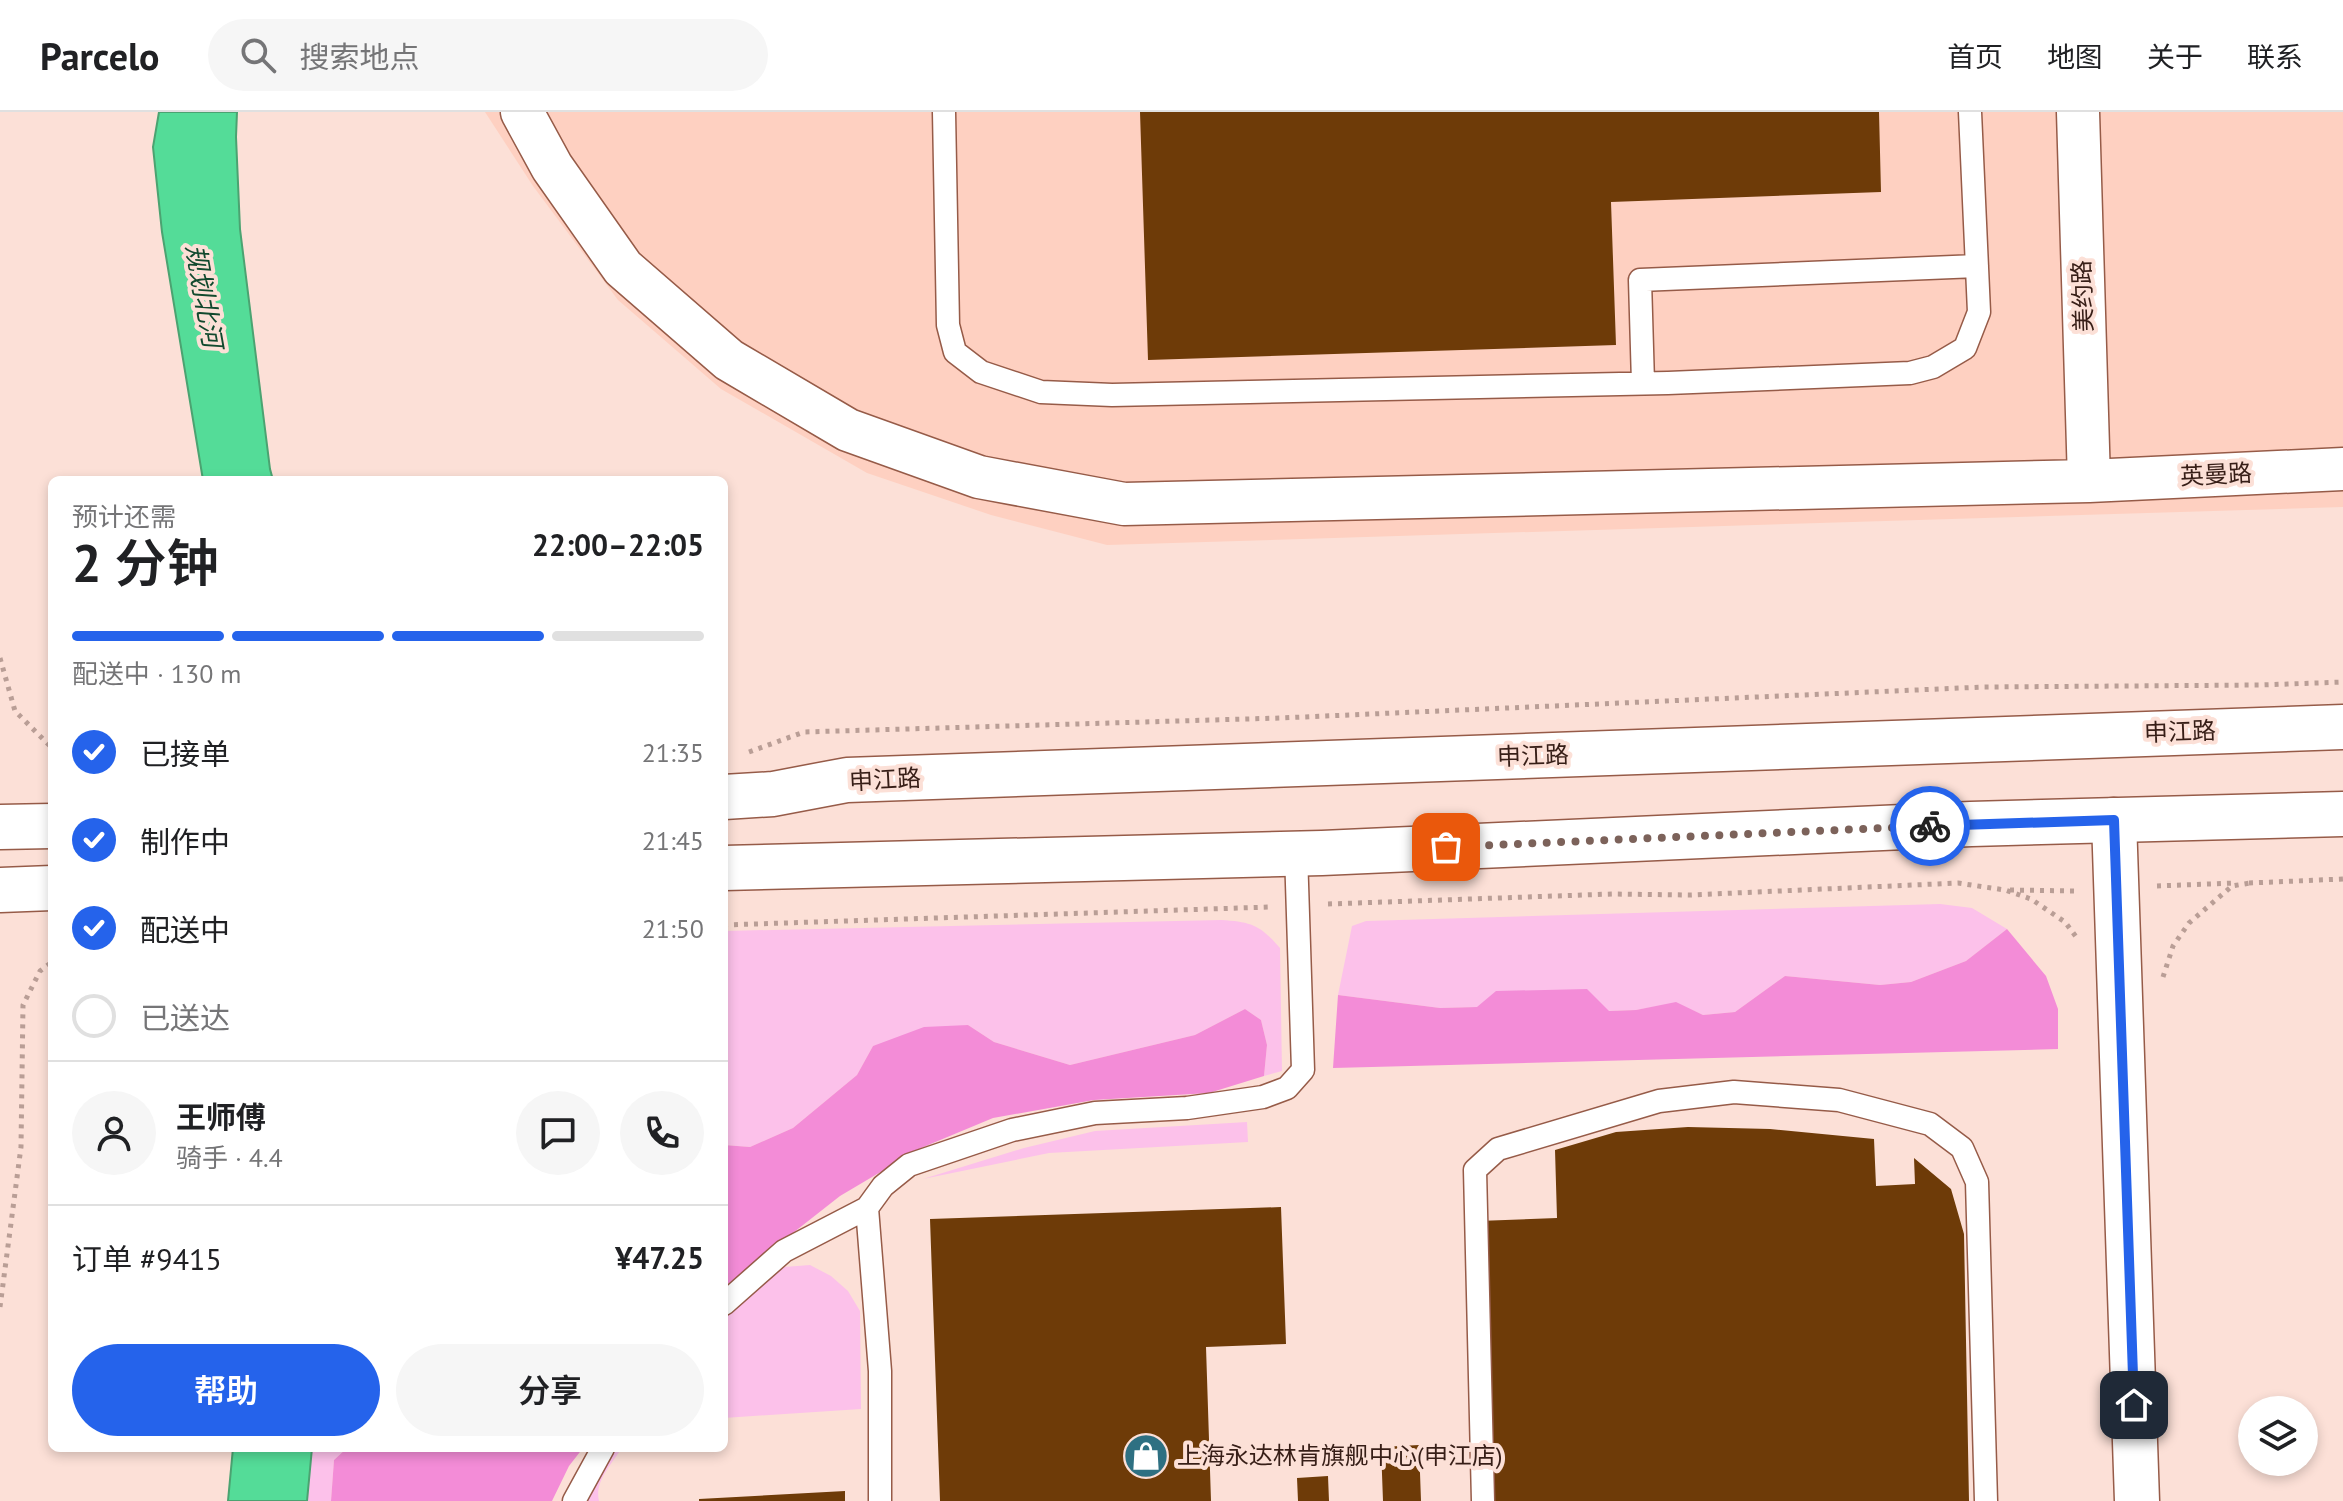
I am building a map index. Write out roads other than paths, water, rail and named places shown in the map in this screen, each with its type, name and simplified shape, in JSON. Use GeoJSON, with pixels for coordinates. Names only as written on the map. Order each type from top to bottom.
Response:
{"type":"FeatureCollection","features":[{"type":"Feature","properties":{"kind":"main road","name":"申江路"},"geometry":{"type":"LineString","coordinates":[[728,797],[773,794],[847,780],[2343,727]]}},
{"type":"Feature","properties":{"kind":"main road"},"geometry":{"type":"LineString","coordinates":[[728,868],[1296,853],[1971,824],[2343,814]]}},
{"type":"Feature","properties":{"kind":"main road"},"geometry":{"type":"LineString","coordinates":[[2114,820],[2137,1501]]}},
{"type":"Feature","properties":{"kind":"main road"},"geometry":{"type":"LineString","coordinates":[[0,827],[48,826]]}},
{"type":"Feature","properties":{"kind":"main road"},"geometry":{"type":"LineString","coordinates":[[0,890],[48,888]]}},
{"type":"Feature","properties":{"kind":"street","name":"英曼路"},"geometry":{"type":"LineString","coordinates":[[522,112],[552,167],[623,268],[729,360],[848,430],[979,477],[1124,504],[2089,481],[2343,469]]}},
{"type":"Feature","properties":{"kind":"street","name":"美约路"},"geometry":{"type":"LineString","coordinates":[[2078,112],[2089,481]]}},
{"type":"Feature","properties":{"kind":"lane"},"geometry":{"type":"LineString","coordinates":[[944,112],[948,325],[955,352],[981,372],[1041,392],[1112,395],[1643,383],[1910,373],[1933,367],[1965,348],[1979,312],[1970,112]]}},
{"type":"Feature","properties":{"kind":"lane"},"geometry":{"type":"LineString","coordinates":[[1643,383],[1640,280],[1977,266]]}},
{"type":"Feature","properties":{"kind":"lane"},"geometry":{"type":"LineString","coordinates":[[728,1300],[784,1251],[867,1208],[883,1186],[909,1165],[1012,1130],[1095,1113],[1235,1102],[1263,1097],[1287,1088],[1303,1070],[1296,853]]}},
{"type":"Feature","properties":{"kind":"lane"},"geometry":{"type":"LineString","coordinates":[[1483,1501],[1475,1170],[1498,1149],[1659,1101],[1734,1092],[1839,1100],[1930,1124],[1962,1148],[1977,1182],[1986,1501]]}},
{"type":"Feature","properties":{"kind":"lane"},"geometry":{"type":"LineString","coordinates":[[867,1208],[880,1371],[880,1501]]}},
{"type":"Feature","properties":{"kind":"lane"},"geometry":{"type":"LineString","coordinates":[[574,1501],[601,1452]]}},
{"type":"Feature","properties":{"kind":"water","name":"规划北河"},"geometry":{"type":"Polygon","coordinates":[[[159,112],[237,112],[240,229],[272,476],[202,476],[162,232],[153,147],[159,112]]]}},
{"type":"Feature","properties":{"kind":"water"},"geometry":{"type":"Polygon","coordinates":[[[233,1452],[312,1452],[307,1501],[228,1501],[233,1452]]]}},
{"type":"Feature","properties":{"kind":"place","name":"上海永达林肯旗舰中心(申江店)"},"geometry":{"type":"Point","coordinates":[1146,1456]}}]}
